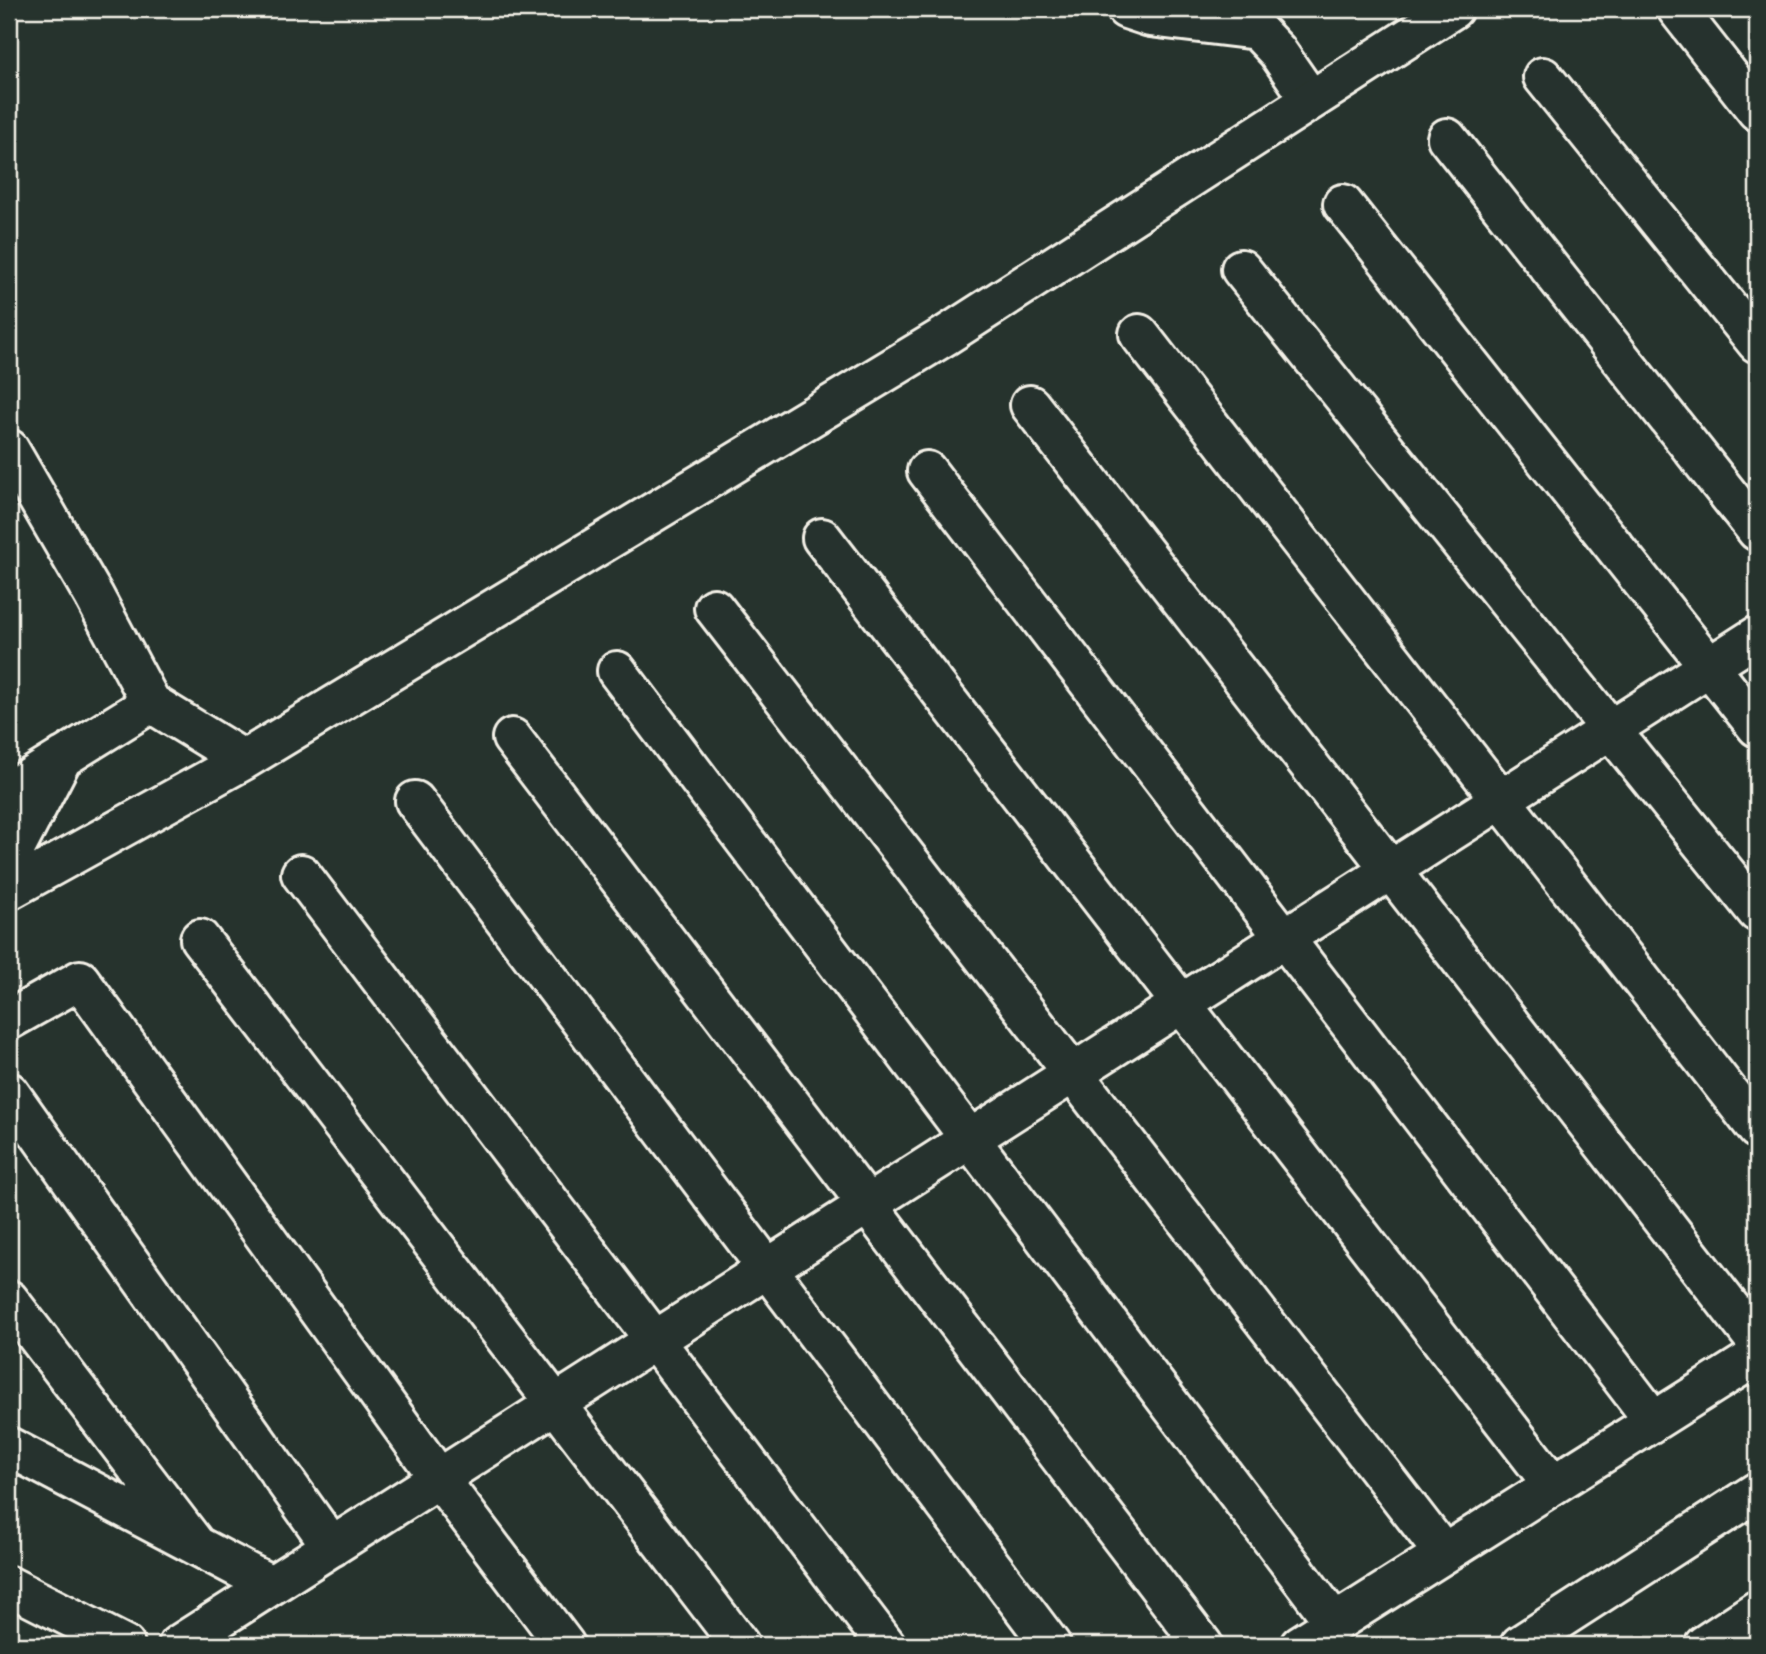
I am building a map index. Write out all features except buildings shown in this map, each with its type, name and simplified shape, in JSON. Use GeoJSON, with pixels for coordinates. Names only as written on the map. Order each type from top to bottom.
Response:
{"type":"FeatureCollection","features":[{"type":"Feature","properties":{"kind":"street"},"geometry":{"type":"LineString","coordinates":[[1126,9],[1150,16],[1257,30],[1277,51],[1311,100]]}},
{"type":"Feature","properties":{"kind":"street"},"geometry":{"type":"LineString","coordinates":[[9,890],[244,760],[945,336],[1453,9]]}},
{"type":"Feature","properties":{"kind":"street"},"geometry":{"type":"LineString","coordinates":[[1677,9],[1757,111]]}},
{"type":"Feature","properties":{"kind":"street"},"geometry":{"type":"LineString","coordinates":[[1543,77],[1757,343]]}},
{"type":"Feature","properties":{"kind":"street"},"geometry":{"type":"LineString","coordinates":[[1447,138],[1757,531]]}},
{"type":"Feature","properties":{"kind":"street"},"geometry":{"type":"LineString","coordinates":[[1343,204],[1757,727]]}},
{"type":"Feature","properties":{"kind":"street"},"geometry":{"type":"LineString","coordinates":[[1241,269],[1757,912]]}},
{"type":"Feature","properties":{"kind":"street"},"geometry":{"type":"LineString","coordinates":[[1139,334],[1757,1129]]}},
{"type":"Feature","properties":{"kind":"street"},"geometry":{"type":"LineString","coordinates":[[1030,405],[1757,1342]]}},
{"type":"Feature","properties":{"kind":"street"},"geometry":{"type":"LineString","coordinates":[[9,449],[94,596],[150,703],[244,760]]}},
{"type":"Feature","properties":{"kind":"street"},"geometry":{"type":"LineString","coordinates":[[927,471],[1654,1421]]}},
{"type":"Feature","properties":{"kind":"street"},"geometry":{"type":"LineString","coordinates":[[822,538],[1553,1485]]}},
{"type":"Feature","properties":{"kind":"street"},"geometry":{"type":"LineString","coordinates":[[714,608],[1444,1554]]}},
{"type":"Feature","properties":{"kind":"street"},"geometry":{"type":"LineString","coordinates":[[178,1645],[1757,636]]}},
{"type":"Feature","properties":{"kind":"street"},"geometry":{"type":"LineString","coordinates":[[617,671],[1335,1623]]}},
{"type":"Feature","properties":{"kind":"street"},"geometry":{"type":"LineString","coordinates":[[9,791],[150,703]]}},
{"type":"Feature","properties":{"kind":"street"},"geometry":{"type":"LineString","coordinates":[[512,738],[1203,1645]]}},
{"type":"Feature","properties":{"kind":"street"},"geometry":{"type":"LineString","coordinates":[[9,861],[63,757]]}},
{"type":"Feature","properties":{"kind":"street"},"geometry":{"type":"LineString","coordinates":[[415,801],[1051,1645]]}},
{"type":"Feature","properties":{"kind":"street"},"geometry":{"type":"LineString","coordinates":[[301,874],[886,1645]]}},
{"type":"Feature","properties":{"kind":"street"},"geometry":{"type":"LineString","coordinates":[[200,939],[740,1645]]}},
{"type":"Feature","properties":{"kind":"street"},"geometry":{"type":"LineString","coordinates":[[9,1020],[80,980],[439,1478],[565,1645]]}},
{"type":"Feature","properties":{"kind":"street"},"geometry":{"type":"LineString","coordinates":[[9,1092],[332,1547]]}},
{"type":"Feature","properties":{"kind":"street"},"geometry":{"type":"LineString","coordinates":[[9,1300],[196,1545]]}},
{"type":"Feature","properties":{"kind":"street"},"geometry":{"type":"LineString","coordinates":[[1300,1645],[1757,1356]]}},
{"type":"Feature","properties":{"kind":"street"},"geometry":{"type":"LineString","coordinates":[[9,1447],[271,1585]]}},
{"type":"Feature","properties":{"kind":"street"},"geometry":{"type":"LineString","coordinates":[[1520,1645],[1757,1492]]}},
{"type":"Feature","properties":{"kind":"street"},"geometry":{"type":"LineString","coordinates":[[9,1586],[125,1645]]}},
{"type":"Feature","properties":{"kind":"street"},"geometry":{"type":"LineString","coordinates":[[1704,1645],[1757,1610]]}}]}
